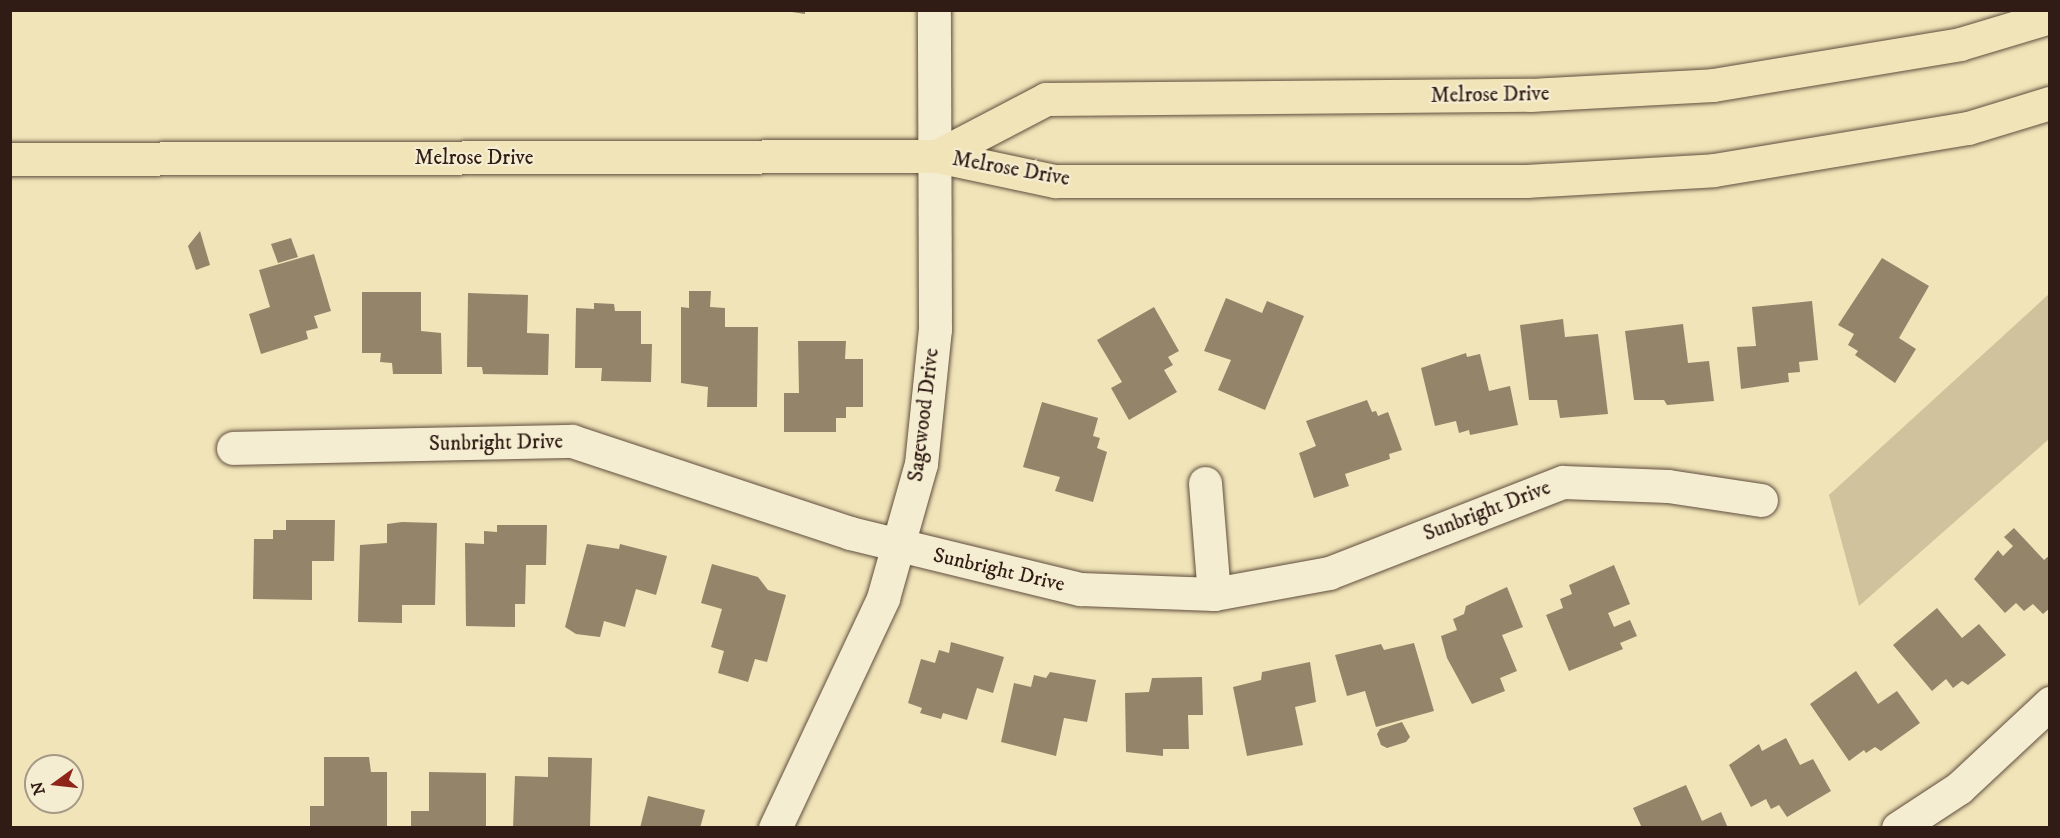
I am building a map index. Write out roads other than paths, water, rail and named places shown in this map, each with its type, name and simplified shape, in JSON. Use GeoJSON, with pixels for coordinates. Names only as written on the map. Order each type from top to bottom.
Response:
{"type":"FeatureCollection","features":[{"type":"Feature","properties":{"kind":"main road","name":"Melrose Drive"},"geometry":{"type":"LineString","coordinates":[[937,156],[1046,99],[1530,95],[1713,85],[1960,44],[2049,17]]}},
{"type":"Feature","properties":{"kind":"main road","name":"Melrose Drive"},"geometry":{"type":"LineString","coordinates":[[10,159],[937,156],[1055,181],[1526,181],[1714,170],[1968,128],[2049,103]]}},
{"type":"Feature","properties":{"kind":"street","name":"Sagewood Drive"},"geometry":{"type":"LineString","coordinates":[[775,828],[883,598],[921,464],[935,329],[937,156],[933,110],[934,10]]}},
{"type":"Feature","properties":{"kind":"street","name":"Sunbright Drive"},"geometry":{"type":"LineString","coordinates":[[233,448],[572,441],[899,546],[1080,589],[1214,594],[1329,573],[1563,482],[1668,486],[1761,500]]}},
{"type":"Feature","properties":{"kind":"street"},"geometry":{"type":"LineString","coordinates":[[1206,483],[1214,594]]}},
{"type":"Feature","properties":{"kind":"street"},"geometry":{"type":"LineString","coordinates":[[1898,828],[1959,788],[2049,703]]}}]}
